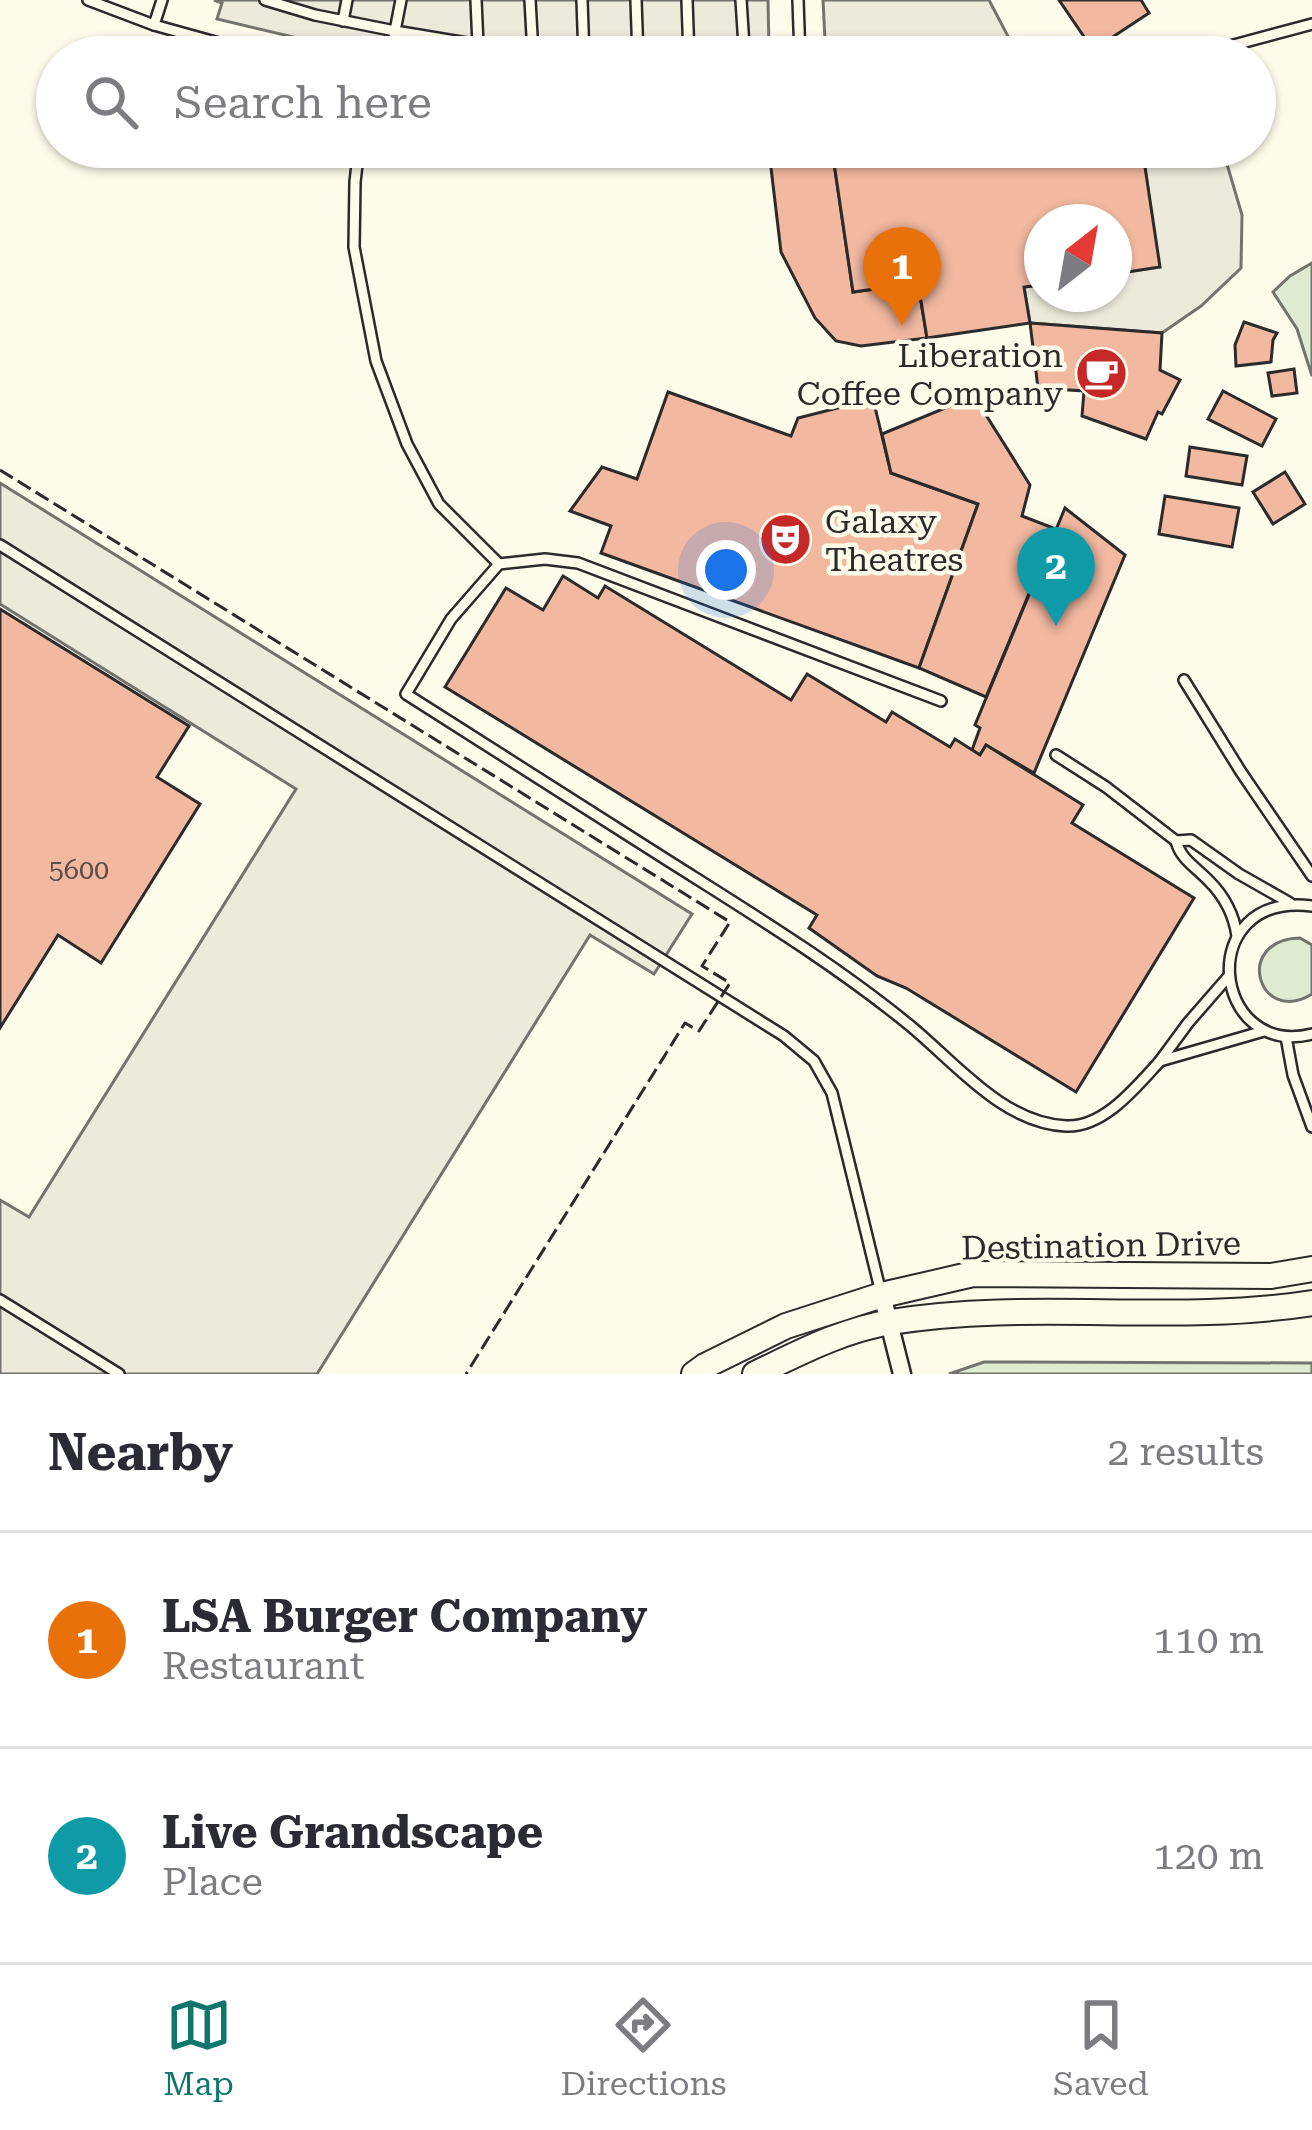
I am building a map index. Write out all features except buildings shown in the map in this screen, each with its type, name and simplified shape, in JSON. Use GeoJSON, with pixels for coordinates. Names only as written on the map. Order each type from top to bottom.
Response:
{"type":"FeatureCollection","features":[{"type":"Feature","properties":{"kind":"street","name":"Destination Drive"},"geometry":{"type":"LineString","coordinates":[[694,1374],[786,1326],[882,1295],[973,1274],[1271,1276],[1312,1269]]}},
{"type":"Feature","properties":{"kind":"street"},"geometry":{"type":"LineString","coordinates":[[882,1295],[902,1374]]}},
{"type":"Feature","properties":{"kind":"street","name":"Destination Drive"},"geometry":{"type":"LineString","coordinates":[[755,1374],[833,1337],[889,1322],[985,1312],[1264,1311],[1312,1303]]}},
{"type":"Feature","properties":{"kind":"lane"},"geometry":{"type":"LineString","coordinates":[[88,0],[194,36]]}},
{"type":"Feature","properties":{"kind":"lane"},"geometry":{"type":"LineString","coordinates":[[154,25],[162,0]]}},
{"type":"Feature","properties":{"kind":"lane"},"geometry":{"type":"LineString","coordinates":[[265,0],[425,36]]}},
{"type":"Feature","properties":{"kind":"lane"},"geometry":{"type":"LineString","coordinates":[[344,21],[347,0]]}},
{"type":"Feature","properties":{"kind":"lane"},"geometry":{"type":"LineString","coordinates":[[394,36],[401,0]]}},
{"type":"Feature","properties":{"kind":"lane"},"geometry":{"type":"LineString","coordinates":[[476,0],[478,36]]}},
{"type":"Feature","properties":{"kind":"lane"},"geometry":{"type":"LineString","coordinates":[[530,0],[531,36]]}},
{"type":"Feature","properties":{"kind":"lane"},"geometry":{"type":"LineString","coordinates":[[582,0],[583,36]]}},
{"type":"Feature","properties":{"kind":"lane"},"geometry":{"type":"LineString","coordinates":[[636,0],[637,36]]}},
{"type":"Feature","properties":{"kind":"lane"},"geometry":{"type":"LineString","coordinates":[[687,0],[688,36]]}},
{"type":"Feature","properties":{"kind":"lane"},"geometry":{"type":"LineString","coordinates":[[741,0],[743,36]]}},
{"type":"Feature","properties":{"kind":"lane"},"geometry":{"type":"LineString","coordinates":[[799,0],[800,36]]}},
{"type":"Feature","properties":{"kind":"lane"},"geometry":{"type":"LineString","coordinates":[[1267,36],[1312,24]]}},
{"type":"Feature","properties":{"kind":"lane"},"geometry":{"type":"LineString","coordinates":[[357,168],[354,247],[376,361],[407,444],[440,504],[499,564]]}},
{"type":"Feature","properties":{"kind":"lane"},"geometry":{"type":"LineString","coordinates":[[0,544],[799,1048],[814,1061],[832,1093],[882,1295]]}},
{"type":"Feature","properties":{"kind":"lane"},"geometry":{"type":"LineString","coordinates":[[941,701],[578,562],[544,560],[499,564],[451,619],[406,694],[807,950],[906,1022],[1005,1107],[1042,1122],[1070,1127],[1093,1120],[1119,1103],[1160,1061],[1228,976]]}},
{"type":"Feature","properties":{"kind":"lane"},"geometry":{"type":"LineString","coordinates":[[1184,680],[1312,876]]}},
{"type":"Feature","properties":{"kind":"lane"},"geometry":{"type":"LineString","coordinates":[[1056,755],[1176,841],[1180,854],[1214,885],[1234,917],[1237,936]]}},
{"type":"Feature","properties":{"kind":"lane"},"geometry":{"type":"LineString","coordinates":[[1176,841],[1191,840],[1290,903]]}},
{"type":"Feature","properties":{"kind":"lane"},"geometry":{"type":"LineString","coordinates":[[1312,906],[1290,903],[1269,908],[1251,920],[1237,936],[1228,976],[1232,994],[1252,1022],[1286,1036],[1312,1034]]}},
{"type":"Feature","properties":{"kind":"lane"},"geometry":{"type":"LineString","coordinates":[[1160,1061],[1266,1031]]}},
{"type":"Feature","properties":{"kind":"lane"},"geometry":{"type":"LineString","coordinates":[[1286,1036],[1293,1075],[1312,1127]]}},
{"type":"Feature","properties":{"kind":"lane"},"geometry":{"type":"LineString","coordinates":[[0,1300],[119,1374]]}},
{"type":"Feature","properties":{"kind":"green space"},"geometry":{"type":"Polygon","coordinates":[[[1312,263],[1312,376],[1297,329],[1273,292],[1312,263]]]}},
{"type":"Feature","properties":{"kind":"green space"},"geometry":{"type":"Polygon","coordinates":[[[1300,938],[1312,945],[1312,994],[1293,1001],[1278,999],[1267,991],[1260,965],[1266,952],[1279,942],[1300,938]]]}},
{"type":"Feature","properties":{"kind":"green space"},"geometry":{"type":"Polygon","coordinates":[[[984,1362],[1312,1363],[1312,1374],[949,1374],[984,1362]]]}},
{"type":"Feature","properties":{"kind":"shaded area"},"geometry":{"type":"Polygon","coordinates":[[[214,0],[768,0],[769,36],[289,36],[217,19],[222,3],[214,0]]]}},
{"type":"Feature","properties":{"kind":"shaded area"},"geometry":{"type":"Polygon","coordinates":[[[823,0],[989,0],[1008,36],[825,36],[823,0]]]}},
{"type":"Feature","properties":{"kind":"shaded area"},"geometry":{"type":"Polygon","coordinates":[[[1145,168],[1228,168],[1242,215],[1241,268],[1201,306],[1162,333],[1030,323],[1028,312],[1132,312],[1132,271],[1159,267],[1145,168]]]}},
{"type":"Feature","properties":{"kind":"shaded area"},"geometry":{"type":"Polygon","coordinates":[[[0,483],[692,914],[654,974],[590,935],[317,1374],[0,1374],[0,1200],[29,1217],[296,789],[0,604],[0,483]]]}},
{"type":"Feature","properties":{"kind":"fence"},"geometry":{"type":"LineString","coordinates":[[0,470],[730,922],[702,966],[730,983],[699,1031],[685,1023],[466,1374]]}},
{"type":"Feature","properties":{"kind":"place","name":"LSA Burger Company"},"geometry":{"type":"Point","coordinates":[902,326]}},
{"type":"Feature","properties":{"kind":"place","name":"Liberation Coffee Company"},"geometry":{"type":"Point","coordinates":[1102,374]}},
{"type":"Feature","properties":{"kind":"place","name":"Galaxy Theatres"},"geometry":{"type":"Point","coordinates":[786,540]}},
{"type":"Feature","properties":{"kind":"place","name":"Live Grandscape"},"geometry":{"type":"Point","coordinates":[1056,626]}}]}
